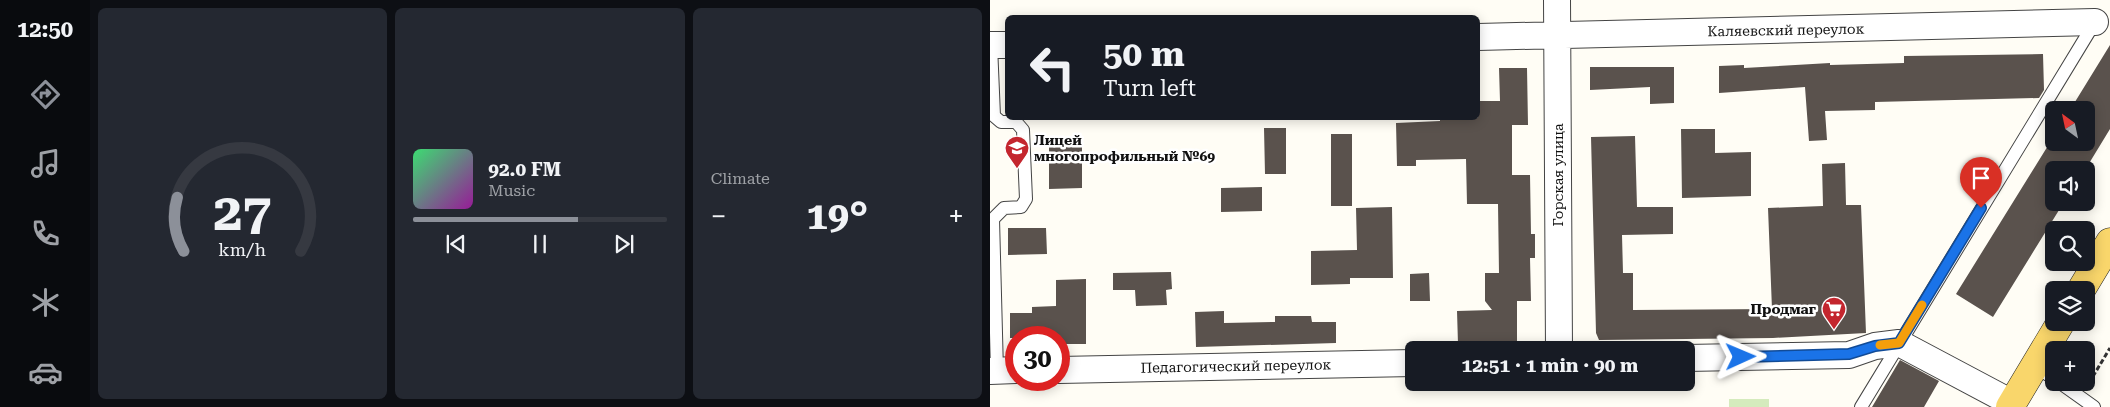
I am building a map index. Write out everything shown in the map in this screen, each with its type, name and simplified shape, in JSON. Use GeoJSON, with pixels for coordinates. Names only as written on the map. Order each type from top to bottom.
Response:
{"type":"FeatureCollection","features":[{"type":"Feature","properties":{"kind":"main road"},"geometry":{"type":"LineString","coordinates":[[2086,281],[2110,242]]}},
{"type":"Feature","properties":{"kind":"main road"},"geometry":{"type":"LineString","coordinates":[[2011,405],[2044,372],[2058,331]]}},
{"type":"Feature","properties":{"kind":"street","name":"Горская улица"},"geometry":{"type":"LineString","coordinates":[[1557,0],[1559,341]]}},
{"type":"Feature","properties":{"kind":"street","name":"Каляевский переулок"},"geometry":{"type":"LineString","coordinates":[[1480,37],[2095,22]]}},
{"type":"Feature","properties":{"kind":"street"},"geometry":{"type":"LineString","coordinates":[[1695,358],[1849,354],[1875,346],[1899,343],[2011,405]]}},
{"type":"Feature","properties":{"kind":"street","name":"Педагогический переулок"},"geometry":{"type":"LineString","coordinates":[[1070,370],[1405,363]]}},
{"type":"Feature","properties":{"kind":"lane"},"geometry":{"type":"LineString","coordinates":[[1860,407],[2095,22]]}},
{"type":"Feature","properties":{"kind":"lane"},"geometry":{"type":"LineString","coordinates":[[996,45],[994,116],[1001,122],[1016,122],[1024,130],[1026,199],[1021,207],[1004,208],[993,219],[1001,371]]}},
{"type":"Feature","properties":{"kind":"lane"},"geometry":{"type":"LineString","coordinates":[[2072,391],[2094,407]]}},
{"type":"Feature","properties":{"kind":"path"},"geometry":{"type":"LineString","coordinates":[[2080,397],[2110,348]]}},
{"type":"Feature","properties":{"kind":"green space"},"geometry":{"type":"Polygon","coordinates":[[[1729,399],[1769,399],[1769,407],[1729,407],[1729,399]]]}},
{"type":"Feature","properties":{"kind":"building"},"geometry":{"type":"Polygon","coordinates":[[[2110,45],[2110,129],[2090,161],[2045,161],[2045,211],[2058,211],[2052,221],[2045,221],[2045,233],[1993,317],[1956,294],[2045,151],[2095,151],[2095,101],[2076,101],[2110,45]]]}},
{"type":"Feature","properties":{"kind":"building"},"geometry":{"type":"Polygon","coordinates":[[[2043,54],[2044,90],[2039,98],[1875,102],[1875,110],[1825,111],[1827,140],[1809,141],[1805,87],[1719,93],[1719,66],[1744,65],[1744,68],[1830,63],[1830,65],[1904,63],[1904,56],[2043,54]]]}},
{"type":"Feature","properties":{"kind":"building"},"geometry":{"type":"Polygon","coordinates":[[[1590,67],[1674,67],[1674,103],[1650,104],[1650,87],[1590,90],[1590,67]]]}},
{"type":"Feature","properties":{"kind":"building"},"geometry":{"type":"Polygon","coordinates":[[[1499,68],[1527,68],[1528,125],[1512,125],[1512,175],[1530,175],[1531,234],[1535,234],[1535,258],[1530,258],[1531,301],[1517,301],[1517,341],[1458,341],[1457,311],[1492,310],[1485,301],[1485,273],[1499,273],[1498,204],[1467,204],[1466,159],[1416,160],[1416,166],[1397,166],[1396,123],[1480,120],[1480,101],[1500,101],[1499,68]]]}},
{"type":"Feature","properties":{"kind":"building"},"geometry":{"type":"Polygon","coordinates":[[[1264,128],[1286,128],[1286,174],[1265,174],[1264,128]]]}},
{"type":"Feature","properties":{"kind":"building"},"geometry":{"type":"Polygon","coordinates":[[[1681,129],[1715,129],[1715,153],[1751,152],[1751,196],[1682,198],[1681,129]]]}},
{"type":"Feature","properties":{"kind":"building"},"geometry":{"type":"Polygon","coordinates":[[[1331,134],[1352,134],[1352,206],[1331,206],[1331,134]]]}},
{"type":"Feature","properties":{"kind":"building"},"geometry":{"type":"Polygon","coordinates":[[[1635,136],[1637,207],[1673,207],[1673,234],[1622,235],[1623,273],[1633,273],[1633,310],[1772,309],[1768,208],[1823,206],[1822,164],[1845,163],[1846,205],[1861,205],[1866,333],[1773,338],[1599,340],[1596,333],[1591,137],[1635,136]]]}},
{"type":"Feature","properties":{"kind":"building"},"geometry":{"type":"Polygon","coordinates":[[[1049,147],[1082,147],[1082,188],[1049,189],[1049,147]]]}},
{"type":"Feature","properties":{"kind":"building"},"geometry":{"type":"Polygon","coordinates":[[[1262,187],[1262,211],[1221,212],[1221,188],[1262,187]]]}},
{"type":"Feature","properties":{"kind":"building"},"geometry":{"type":"Polygon","coordinates":[[[1392,207],[1393,278],[1350,278],[1350,284],[1311,285],[1311,251],[1357,250],[1356,208],[1392,207]]]}},
{"type":"Feature","properties":{"kind":"building"},"geometry":{"type":"Polygon","coordinates":[[[1008,228],[1046,228],[1047,254],[1008,255],[1008,228]]]}},
{"type":"Feature","properties":{"kind":"building"},"geometry":{"type":"Polygon","coordinates":[[[1171,272],[1172,289],[1166,290],[1167,305],[1136,306],[1135,290],[1113,290],[1113,273],[1171,272]]]}},
{"type":"Feature","properties":{"kind":"building"},"geometry":{"type":"Polygon","coordinates":[[[1429,273],[1430,301],[1410,301],[1410,274],[1429,273]]]}},
{"type":"Feature","properties":{"kind":"building"},"geometry":{"type":"Polygon","coordinates":[[[1086,279],[1086,344],[1070,344],[1070,326],[1010,326],[1010,313],[1032,313],[1032,307],[1056,306],[1056,280],[1086,279]]]}},
{"type":"Feature","properties":{"kind":"building"},"geometry":{"type":"Polygon","coordinates":[[[1224,311],[1224,323],[1275,322],[1275,316],[1311,316],[1312,322],[1336,322],[1336,343],[1196,347],[1195,312],[1224,311]]]}},
{"type":"Feature","properties":{"kind":"building"},"geometry":{"type":"Polygon","coordinates":[[[1900,360],[1939,381],[1924,407],[1872,407],[1900,360]]]}},
{"type":"Feature","properties":{"kind":"slow traffic"},"geometry":{"type":"LineString","coordinates":[[1880,345],[1899,343],[1922,305]]}},
{"type":"Feature","properties":{"kind":"place","name":"Лицей многопрофильный №69"},"geometry":{"type":"Point","coordinates":[1017,169]}},
{"type":"Feature","properties":{"kind":"place","name":"Продмаг"},"geometry":{"type":"Point","coordinates":[1834,330]}},
{"type":"Feature","properties":{"kind":"route"},"geometry":{"type":"LineString","coordinates":[[1741,357],[1849,354],[1875,346],[1899,343],[1981,208]]}}]}
